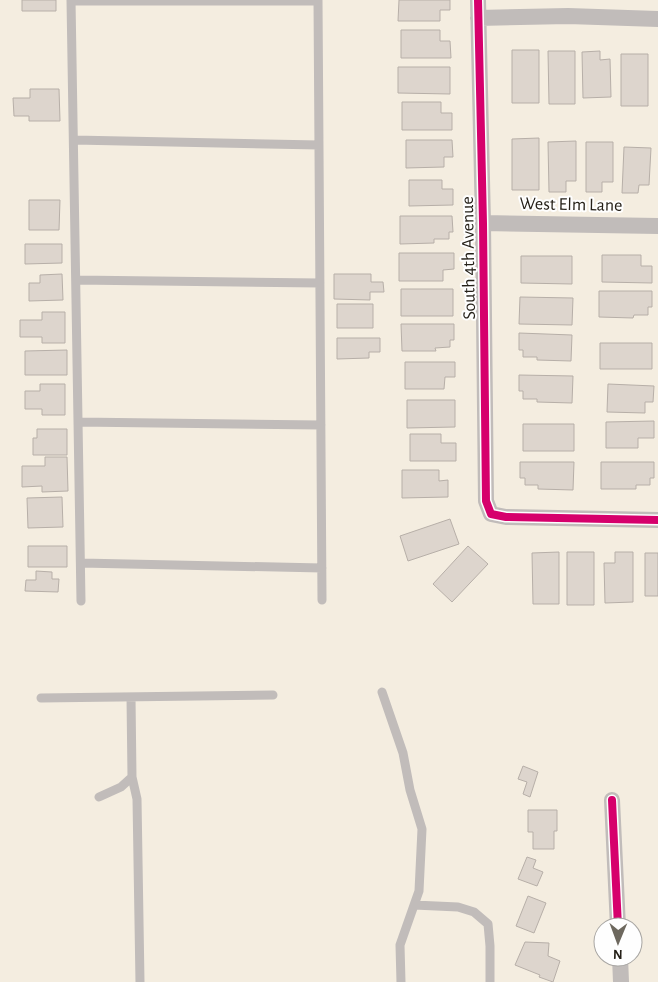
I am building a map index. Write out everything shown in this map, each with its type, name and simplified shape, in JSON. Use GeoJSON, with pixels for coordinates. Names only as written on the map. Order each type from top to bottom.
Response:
{"type":"FeatureCollection","features":[{"type":"Feature","properties":{"kind":"street","name":"South 4th Avenue"},"geometry":{"type":"LineString","coordinates":[[478,0],[486,501],[491,514],[506,516],[658,520]]}},
{"type":"Feature","properties":{"kind":"street"},"geometry":{"type":"LineString","coordinates":[[478,18],[568,16],[658,19]]}},
{"type":"Feature","properties":{"kind":"street","name":"West Elm Lane"},"geometry":{"type":"LineString","coordinates":[[483,223],[658,226]]}},
{"type":"Feature","properties":{"kind":"street"},"geometry":{"type":"LineString","coordinates":[[612,800],[618,917]]}},
{"type":"Feature","properties":{"kind":"street"},"geometry":{"type":"LineString","coordinates":[[620,967],[621,982]]}},
{"type":"Feature","properties":{"kind":"lane"},"geometry":{"type":"LineString","coordinates":[[82,601],[71,0],[318,1],[322,600]]}},
{"type":"Feature","properties":{"kind":"lane"},"geometry":{"type":"LineString","coordinates":[[74,140],[319,145]]}},
{"type":"Feature","properties":{"kind":"lane"},"geometry":{"type":"LineString","coordinates":[[76,280],[320,283]]}},
{"type":"Feature","properties":{"kind":"lane"},"geometry":{"type":"LineString","coordinates":[[78,422],[321,425]]}},
{"type":"Feature","properties":{"kind":"lane"},"geometry":{"type":"LineString","coordinates":[[81,563],[322,568]]}},
{"type":"Feature","properties":{"kind":"lane"},"geometry":{"type":"LineString","coordinates":[[382,692],[403,753],[410,790],[422,829],[419,891],[400,945],[401,982]]}},
{"type":"Feature","properties":{"kind":"lane"},"geometry":{"type":"LineString","coordinates":[[41,698],[274,695]]}},
{"type":"Feature","properties":{"kind":"lane"},"geometry":{"type":"LineString","coordinates":[[131,697],[132,776],[137,799],[140,982]]}},
{"type":"Feature","properties":{"kind":"lane"},"geometry":{"type":"LineString","coordinates":[[99,797],[121,787],[132,776]]}},
{"type":"Feature","properties":{"kind":"lane"},"geometry":{"type":"LineString","coordinates":[[414,905],[458,908],[474,912],[488,924],[490,982]]}},
{"type":"Feature","properties":{"kind":"building"},"geometry":{"type":"Polygon","coordinates":[[[22,0],[56,0],[56,11],[22,11],[22,0]]]}},
{"type":"Feature","properties":{"kind":"building"},"geometry":{"type":"Polygon","coordinates":[[[399,0],[450,0],[450,10],[440,10],[440,21],[398,21],[399,0]]]}},
{"type":"Feature","properties":{"kind":"building"},"geometry":{"type":"Polygon","coordinates":[[[401,30],[440,30],[440,41],[450,41],[451,58],[401,58],[401,30]]]}},
{"type":"Feature","properties":{"kind":"building"},"geometry":{"type":"Polygon","coordinates":[[[512,50],[539,50],[539,103],[512,103],[512,50]]]}},
{"type":"Feature","properties":{"kind":"building"},"geometry":{"type":"Polygon","coordinates":[[[548,51],[575,51],[575,104],[549,104],[548,51]]]}},
{"type":"Feature","properties":{"kind":"building"},"geometry":{"type":"Polygon","coordinates":[[[600,51],[600,60],[610,59],[611,97],[583,98],[582,52],[600,51]]]}},
{"type":"Feature","properties":{"kind":"building"},"geometry":{"type":"Polygon","coordinates":[[[621,54],[648,54],[648,106],[621,106],[621,54]]]}},
{"type":"Feature","properties":{"kind":"building"},"geometry":{"type":"Polygon","coordinates":[[[398,67],[450,67],[450,94],[398,93],[398,67]]]}},
{"type":"Feature","properties":{"kind":"building"},"geometry":{"type":"Polygon","coordinates":[[[30,89],[59,89],[60,121],[29,121],[29,116],[14,116],[13,98],[30,98],[30,89]]]}},
{"type":"Feature","properties":{"kind":"building"},"geometry":{"type":"Polygon","coordinates":[[[402,102],[441,102],[441,113],[452,113],[452,130],[402,130],[402,102]]]}},
{"type":"Feature","properties":{"kind":"building"},"geometry":{"type":"Polygon","coordinates":[[[539,138],[539,190],[512,190],[512,139],[539,138]]]}},
{"type":"Feature","properties":{"kind":"building"},"geometry":{"type":"Polygon","coordinates":[[[406,140],[452,140],[453,157],[444,157],[444,167],[406,168],[406,140]]]}},
{"type":"Feature","properties":{"kind":"building"},"geometry":{"type":"Polygon","coordinates":[[[576,141],[576,181],[566,181],[566,192],[549,192],[548,142],[576,141]]]}},
{"type":"Feature","properties":{"kind":"building"},"geometry":{"type":"Polygon","coordinates":[[[586,142],[613,142],[613,182],[602,182],[602,192],[586,192],[586,142]]]}},
{"type":"Feature","properties":{"kind":"building"},"geometry":{"type":"Polygon","coordinates":[[[624,147],[651,148],[649,185],[639,185],[638,193],[622,193],[624,147]]]}},
{"type":"Feature","properties":{"kind":"building"},"geometry":{"type":"Polygon","coordinates":[[[409,180],[442,180],[442,189],[453,189],[453,205],[409,206],[409,180]]]}},
{"type":"Feature","properties":{"kind":"building"},"geometry":{"type":"Polygon","coordinates":[[[29,200],[60,200],[59,230],[29,230],[29,200]]]}},
{"type":"Feature","properties":{"kind":"building"},"geometry":{"type":"Polygon","coordinates":[[[400,216],[452,216],[453,232],[449,232],[449,239],[434,239],[434,243],[400,244],[400,216]]]}},
{"type":"Feature","properties":{"kind":"building"},"geometry":{"type":"Polygon","coordinates":[[[25,244],[62,244],[62,263],[25,264],[25,244]]]}},
{"type":"Feature","properties":{"kind":"building"},"geometry":{"type":"Polygon","coordinates":[[[399,253],[454,253],[454,269],[443,270],[443,281],[399,281],[399,253]]]}},
{"type":"Feature","properties":{"kind":"building"},"geometry":{"type":"Polygon","coordinates":[[[602,255],[641,255],[641,266],[652,266],[652,283],[602,282],[602,255]]]}},
{"type":"Feature","properties":{"kind":"building"},"geometry":{"type":"Polygon","coordinates":[[[521,256],[572,256],[572,284],[521,283],[521,256]]]}},
{"type":"Feature","properties":{"kind":"building"},"geometry":{"type":"Polygon","coordinates":[[[62,274],[63,300],[29,301],[29,283],[40,283],[40,275],[62,274]]]}},
{"type":"Feature","properties":{"kind":"building"},"geometry":{"type":"Polygon","coordinates":[[[334,274],[371,274],[371,282],[383,282],[384,292],[370,292],[370,300],[334,299],[334,274]]]}},
{"type":"Feature","properties":{"kind":"building"},"geometry":{"type":"Polygon","coordinates":[[[401,289],[453,289],[453,316],[401,316],[401,289]]]}},
{"type":"Feature","properties":{"kind":"building"},"geometry":{"type":"Polygon","coordinates":[[[599,291],[652,291],[652,307],[648,307],[648,315],[634,315],[633,318],[599,317],[599,291]]]}},
{"type":"Feature","properties":{"kind":"building"},"geometry":{"type":"Polygon","coordinates":[[[520,297],[573,298],[572,325],[519,324],[520,297]]]}},
{"type":"Feature","properties":{"kind":"building"},"geometry":{"type":"Polygon","coordinates":[[[337,304],[373,304],[373,328],[337,328],[337,304]]]}},
{"type":"Feature","properties":{"kind":"building"},"geometry":{"type":"Polygon","coordinates":[[[42,312],[65,312],[65,343],[42,343],[42,337],[20,337],[20,320],[42,320],[42,312]]]}},
{"type":"Feature","properties":{"kind":"building"},"geometry":{"type":"Polygon","coordinates":[[[401,324],[454,324],[454,340],[450,340],[450,347],[435,348],[436,351],[402,351],[401,324]]]}},
{"type":"Feature","properties":{"kind":"building"},"geometry":{"type":"Polygon","coordinates":[[[519,333],[572,335],[571,361],[537,360],[537,357],[523,357],[523,350],[519,350],[519,333]]]}},
{"type":"Feature","properties":{"kind":"building"},"geometry":{"type":"Polygon","coordinates":[[[337,338],[380,338],[380,352],[369,352],[369,358],[337,359],[337,338]]]}},
{"type":"Feature","properties":{"kind":"building"},"geometry":{"type":"Polygon","coordinates":[[[600,343],[652,343],[652,369],[600,369],[600,343]]]}},
{"type":"Feature","properties":{"kind":"building"},"geometry":{"type":"Polygon","coordinates":[[[67,350],[67,375],[25,375],[25,351],[67,350]]]}},
{"type":"Feature","properties":{"kind":"building"},"geometry":{"type":"Polygon","coordinates":[[[405,362],[455,362],[455,377],[445,377],[444,389],[405,389],[405,362]]]}},
{"type":"Feature","properties":{"kind":"building"},"geometry":{"type":"Polygon","coordinates":[[[519,375],[573,376],[572,403],[537,402],[537,399],[523,399],[523,391],[519,391],[519,375]]]}},
{"type":"Feature","properties":{"kind":"building"},"geometry":{"type":"Polygon","coordinates":[[[40,384],[65,384],[65,415],[42,415],[42,409],[25,409],[25,391],[40,391],[40,384]]]}},
{"type":"Feature","properties":{"kind":"building"},"geometry":{"type":"Polygon","coordinates":[[[608,384],[654,386],[653,402],[645,402],[645,413],[607,412],[608,384]]]}},
{"type":"Feature","properties":{"kind":"building"},"geometry":{"type":"Polygon","coordinates":[[[407,400],[455,400],[455,427],[407,428],[407,400]]]}},
{"type":"Feature","properties":{"kind":"building"},"geometry":{"type":"Polygon","coordinates":[[[654,421],[654,438],[638,438],[638,448],[606,448],[606,422],[654,421]]]}},
{"type":"Feature","properties":{"kind":"building"},"geometry":{"type":"Polygon","coordinates":[[[523,424],[574,424],[574,451],[523,451],[523,424]]]}},
{"type":"Feature","properties":{"kind":"building"},"geometry":{"type":"Polygon","coordinates":[[[37,429],[67,429],[67,455],[33,455],[33,438],[37,438],[37,429]]]}},
{"type":"Feature","properties":{"kind":"building"},"geometry":{"type":"Polygon","coordinates":[[[410,434],[441,434],[441,443],[456,443],[456,461],[410,461],[410,434]]]}},
{"type":"Feature","properties":{"kind":"building"},"geometry":{"type":"Polygon","coordinates":[[[45,457],[67,457],[68,491],[42,492],[42,486],[22,487],[22,466],[45,466],[45,457]]]}},
{"type":"Feature","properties":{"kind":"building"},"geometry":{"type":"Polygon","coordinates":[[[520,462],[574,462],[573,490],[538,489],[538,485],[525,485],[525,478],[520,478],[520,462]]]}},
{"type":"Feature","properties":{"kind":"building"},"geometry":{"type":"Polygon","coordinates":[[[601,462],[654,462],[654,478],[650,478],[650,485],[636,485],[636,489],[601,489],[601,462]]]}},
{"type":"Feature","properties":{"kind":"building"},"geometry":{"type":"Polygon","coordinates":[[[402,470],[439,470],[439,481],[448,480],[448,497],[402,498],[402,470]]]}},
{"type":"Feature","properties":{"kind":"building"},"geometry":{"type":"Polygon","coordinates":[[[62,497],[63,527],[28,528],[27,498],[62,497]]]}},
{"type":"Feature","properties":{"kind":"building"},"geometry":{"type":"Polygon","coordinates":[[[450,519],[459,544],[408,561],[400,536],[450,519]]]}},
{"type":"Feature","properties":{"kind":"building"},"geometry":{"type":"Polygon","coordinates":[[[28,546],[67,546],[67,567],[28,567],[28,546]]]}},
{"type":"Feature","properties":{"kind":"building"},"geometry":{"type":"Polygon","coordinates":[[[468,546],[488,564],[452,602],[433,584],[468,546]]]}},
{"type":"Feature","properties":{"kind":"building"},"geometry":{"type":"Polygon","coordinates":[[[559,552],[559,604],[533,604],[532,553],[559,552]]]}},
{"type":"Feature","properties":{"kind":"building"},"geometry":{"type":"Polygon","coordinates":[[[567,552],[594,552],[594,605],[567,605],[567,552]]]}},
{"type":"Feature","properties":{"kind":"building"},"geometry":{"type":"Polygon","coordinates":[[[615,552],[633,552],[633,602],[605,603],[604,563],[615,563],[615,552]]]}},
{"type":"Feature","properties":{"kind":"building"},"geometry":{"type":"Polygon","coordinates":[[[645,553],[658,553],[658,596],[645,596],[645,553]]]}},
{"type":"Feature","properties":{"kind":"building"},"geometry":{"type":"Polygon","coordinates":[[[36,571],[52,572],[52,579],[59,579],[58,592],[25,591],[26,580],[36,580],[36,571]]]}},
{"type":"Feature","properties":{"kind":"building"},"geometry":{"type":"Polygon","coordinates":[[[523,766],[538,772],[530,797],[523,794],[527,782],[518,779],[523,766]]]}},
{"type":"Feature","properties":{"kind":"building"},"geometry":{"type":"Polygon","coordinates":[[[528,810],[557,810],[557,831],[554,831],[554,849],[533,849],[533,832],[528,832],[528,810]]]}},
{"type":"Feature","properties":{"kind":"building"},"geometry":{"type":"Polygon","coordinates":[[[527,857],[536,860],[533,868],[543,872],[537,886],[518,879],[527,857]]]}},
{"type":"Feature","properties":{"kind":"building"},"geometry":{"type":"Polygon","coordinates":[[[528,896],[546,903],[534,933],[516,926],[528,896]]]}},
{"type":"Feature","properties":{"kind":"building"},"geometry":{"type":"Polygon","coordinates":[[[525,942],[549,943],[548,956],[560,961],[553,982],[515,965],[525,942]]]}},
{"type":"Feature","properties":{"kind":"cycle path"},"geometry":{"type":"LineString","coordinates":[[478,0],[486,501],[491,514],[506,517],[658,520]]}},
{"type":"Feature","properties":{"kind":"cycle path"},"geometry":{"type":"LineString","coordinates":[[612,800],[618,917]]}}]}
